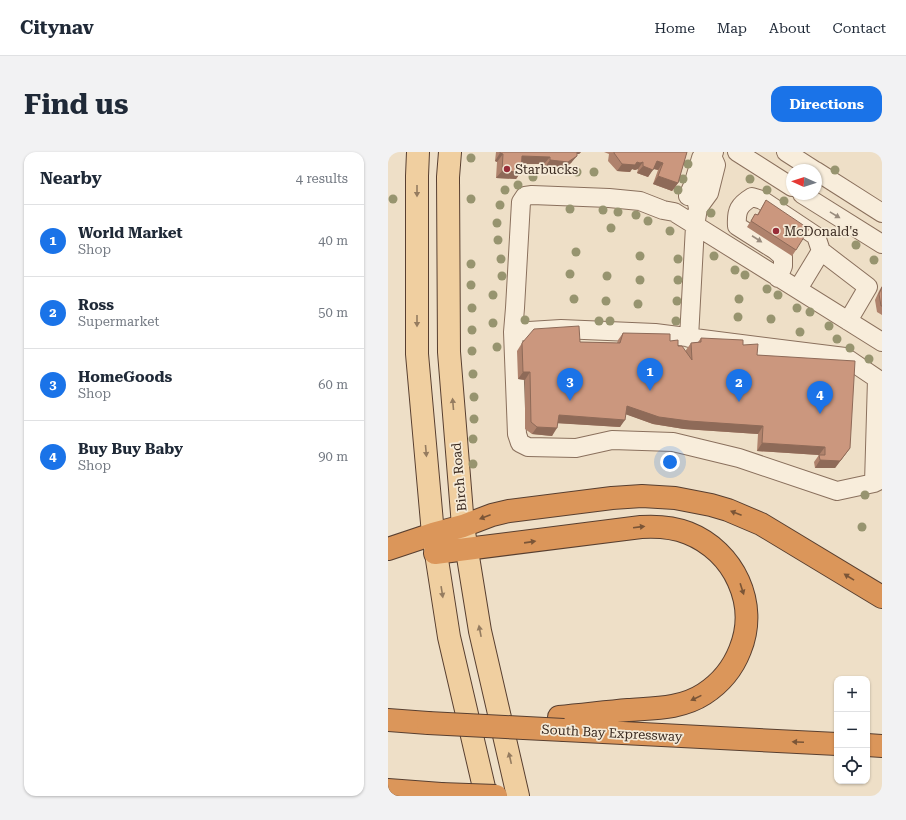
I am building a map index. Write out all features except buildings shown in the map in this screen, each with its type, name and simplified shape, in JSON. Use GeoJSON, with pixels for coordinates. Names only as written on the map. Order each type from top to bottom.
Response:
{"type":"FeatureCollection","features":[{"type":"Feature","properties":{"kind":"highway"},"geometry":{"type":"LineString","coordinates":[[434,543],[463,526],[492,515],[509,511],[612,498],[657,496],[693,501],[728,510],[761,524],[882,597]]}},
{"type":"Feature","properties":{"kind":"highway"},"geometry":{"type":"LineString","coordinates":[[388,549],[434,543],[467,548],[508,545],[641,527],[663,527],[688,533],[707,543],[723,557],[736,574],[740,584],[746,604],[746,624],[745,635],[734,664],[721,680],[713,688],[694,700],[673,707],[561,723]]}},
{"type":"Feature","properties":{"kind":"highway","name":"South Bay Expressway"},"geometry":{"type":"LineString","coordinates":[[388,720],[434,723],[561,723],[834,744]]}},
{"type":"Feature","properties":{"kind":"highway"},"geometry":{"type":"LineString","coordinates":[[870,745],[882,746]]}},
{"type":"Feature","properties":{"kind":"highway"},"geometry":{"type":"LineString","coordinates":[[388,790],[496,796]]}},
{"type":"Feature","properties":{"kind":"main road"},"geometry":{"type":"LineString","coordinates":[[418,152],[417,354],[434,543],[449,637],[486,796]]}},
{"type":"Feature","properties":{"kind":"main road","name":"Birch Road"},"geometry":{"type":"LineString","coordinates":[[450,152],[448,177],[449,352],[463,526],[480,631],[518,796]]}},
{"type":"Feature","properties":{"kind":"street"},"geometry":{"type":"LineString","coordinates":[[737,152],[786,183]]}},
{"type":"Feature","properties":{"kind":"street"},"geometry":{"type":"LineString","coordinates":[[786,152],[804,164]]}},
{"type":"Feature","properties":{"kind":"street"},"geometry":{"type":"LineString","coordinates":[[663,210],[674,208],[682,203],[693,185],[701,158],[713,154],[716,165],[709,193],[698,208]]}},
{"type":"Feature","properties":{"kind":"street"},"geometry":{"type":"LineString","coordinates":[[822,175],[882,213]]}},
{"type":"Feature","properties":{"kind":"street"},"geometry":{"type":"LineString","coordinates":[[689,338],[695,226],[698,208],[693,185]]}},
{"type":"Feature","properties":{"kind":"street"},"geometry":{"type":"LineString","coordinates":[[778,278],[783,266],[783,257],[775,250],[737,226],[728,210],[730,201],[734,195],[742,193],[762,200],[816,236],[821,251],[868,287],[848,321]]}},
{"type":"Feature","properties":{"kind":"street"},"geometry":{"type":"LineString","coordinates":[[513,332],[569,329],[655,333],[845,358],[879,380],[878,481],[836,491],[739,458],[673,442],[612,440],[576,448],[528,447],[520,442],[517,434],[513,332],[521,202],[525,196],[532,195],[609,198],[640,201],[663,210],[674,212],[882,342]]}},
{"type":"Feature","properties":{"kind":"street"},"geometry":{"type":"LineString","coordinates":[[812,200],[882,244]]}},
{"type":"Feature","properties":{"kind":"street"},"geometry":{"type":"LineString","coordinates":[[798,289],[821,251]]}},
{"type":"Feature","properties":{"kind":"place","name":"Starbucks"},"geometry":{"type":"Point","coordinates":[507,169]}},
{"type":"Feature","properties":{"kind":"place","name":"McDonald's"},"geometry":{"type":"Point","coordinates":[776,231]}},
{"type":"Feature","properties":{"kind":"place","name":"World Market"},"geometry":{"type":"Point","coordinates":[650,391]}},
{"type":"Feature","properties":{"kind":"place","name":"HomeGoods"},"geometry":{"type":"Point","coordinates":[570,401]}},
{"type":"Feature","properties":{"kind":"place","name":"Ross"},"geometry":{"type":"Point","coordinates":[739,402]}},
{"type":"Feature","properties":{"kind":"place","name":"Buy Buy Baby"},"geometry":{"type":"Point","coordinates":[820,414]}}]}
